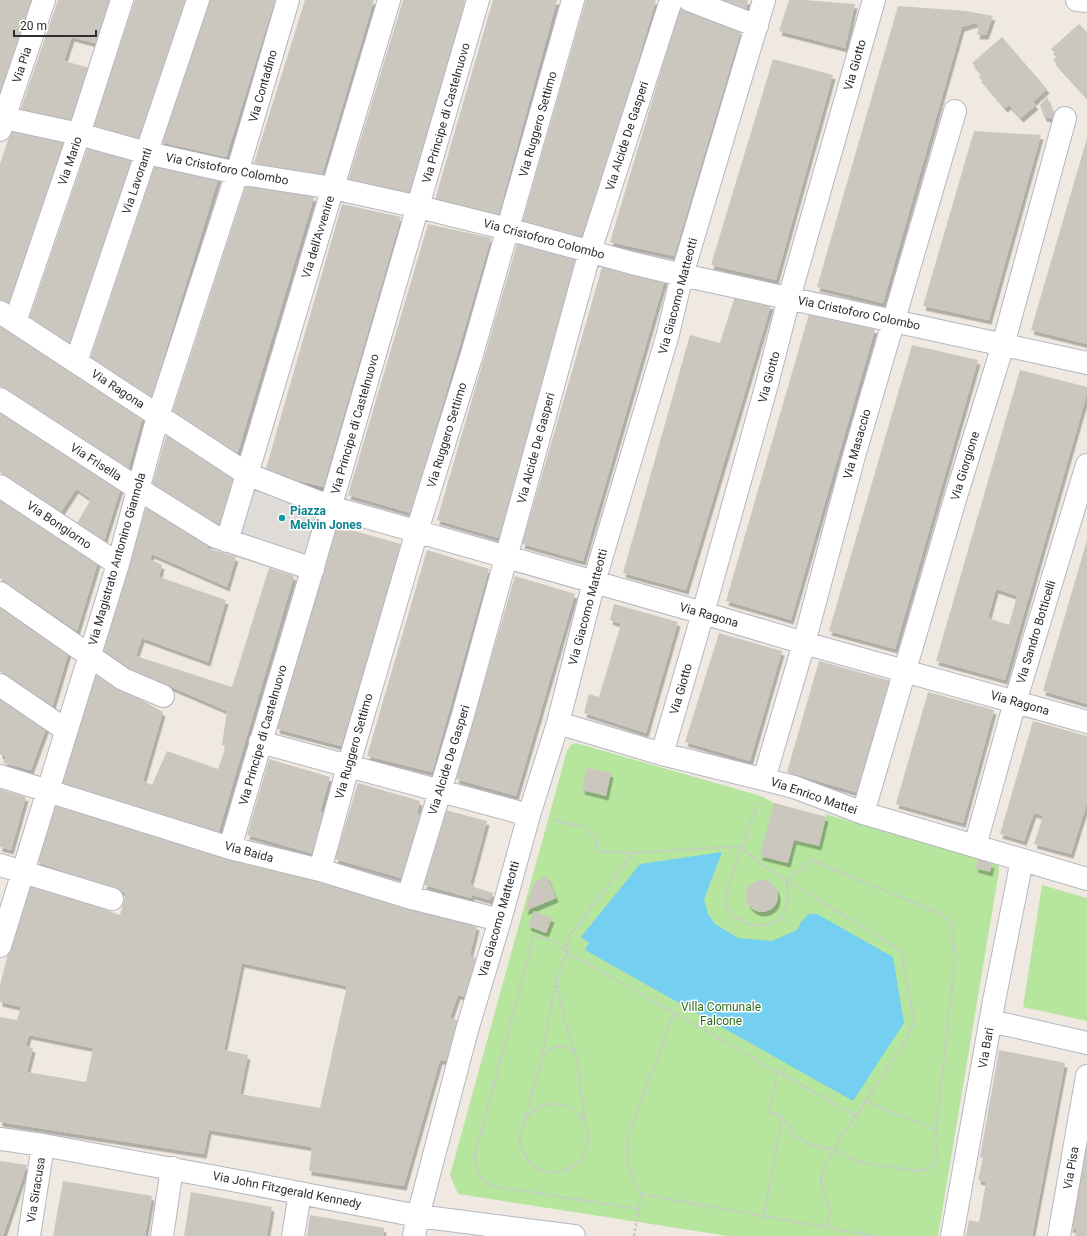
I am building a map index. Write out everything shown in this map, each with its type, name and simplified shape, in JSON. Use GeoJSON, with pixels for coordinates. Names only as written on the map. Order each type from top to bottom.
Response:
{"type":"FeatureCollection","features":[{"type":"Feature","properties":{"kind":"street","name":"Via Pia"},"geometry":{"type":"LineString","coordinates":[[1,122],[44,0]]}},
{"type":"Feature","properties":{"kind":"street","name":"Via Mario"},"geometry":{"type":"LineString","coordinates":[[8,317],[79,134],[122,0]]}},
{"type":"Feature","properties":{"kind":"street","name":"Via Lavoranti"},"geometry":{"type":"LineString","coordinates":[[76,362],[198,0]]}},
{"type":"Feature","properties":{"kind":"street","name":"Via Contadino"},"geometry":{"type":"LineString","coordinates":[[237,173],[288,0]]}},
{"type":"Feature","properties":{"kind":"street","name":"Via dell'Avvenire"},"geometry":{"type":"LineString","coordinates":[[241,470],[333,188],[389,0]]}},
{"type":"Feature","properties":{"kind":"street","name":"Via Principe di Castelnuovo"},"geometry":{"type":"LineString","coordinates":[[230,848],[260,742],[313,569],[419,207],[478,0]]}},
{"type":"Feature","properties":{"kind":"street","name":"Via Ruggero Settimo"},"geometry":{"type":"LineString","coordinates":[[320,870],[348,767],[417,532],[472,354],[572,0]]}},
{"type":"Feature","properties":{"kind":"street","name":"Via Alcide De Gasperi"},"geometry":{"type":"LineString","coordinates":[[408,897],[463,715],[590,251],[671,0]]}},
{"type":"Feature","properties":{"kind":"street"},"geometry":{"type":"LineString","coordinates":[[688,0],[757,26]]}},
{"type":"Feature","properties":{"kind":"street","name":"Via Giacomo Matteotti"},"geometry":{"type":"LineString","coordinates":[[416,1226],[466,1030],[500,920],[529,815],[558,723],[594,582],[668,334],[682,275],[764,0]]}},
{"type":"Feature","properties":{"kind":"street","name":"Via Giotto"},"geometry":{"type":"LineString","coordinates":[[662,754],[703,613],[767,384],[789,298],[874,0]]}},
{"type":"Feature","properties":{"kind":"street"},"geometry":{"type":"LineString","coordinates":[[1077,0],[1087,1]]}},
{"type":"Feature","properties":{"kind":"street","name":"Via Masaccio"},"geometry":{"type":"LineString","coordinates":[[764,780],[804,643],[854,456],[955,111]]}},
{"type":"Feature","properties":{"kind":"street","name":"Via Giorgione"},"geometry":{"type":"LineString","coordinates":[[863,813],[956,496],[1003,345],[1065,118]]}},
{"type":"Feature","properties":{"kind":"street","name":"Via Cristoforo Colombo"},"geometry":{"type":"LineString","coordinates":[[1,122],[79,134],[147,153],[237,173],[333,188],[419,207],[682,275],[1087,363]]}},
{"type":"Feature","properties":{"kind":"street","name":"Via Magistrato Antonino Giannola"},"geometry":{"type":"LineString","coordinates":[[0,946],[118,564],[137,488],[158,416],[237,173]]}},
{"type":"Feature","properties":{"kind":"street","name":"Via Ragona"},"geometry":{"type":"LineString","coordinates":[[8,317],[241,470],[331,507],[804,643],[1087,722]]}},
{"type":"Feature","properties":{"kind":"street","name":"Via Frisella"},"geometry":{"type":"LineString","coordinates":[[0,399],[137,488],[220,538],[313,569]]}},
{"type":"Feature","properties":{"kind":"street","name":"Via Sandro Botticelli"},"geometry":{"type":"LineString","coordinates":[[975,846],[1015,702],[1087,464]]}},
{"type":"Feature","properties":{"kind":"street"},"geometry":{"type":"LineString","coordinates":[[220,538],[241,470]]}},
{"type":"Feature","properties":{"kind":"street","name":"Via Bongiorno"},"geometry":{"type":"LineString","coordinates":[[0,486],[118,564]]}},
{"type":"Feature","properties":{"kind":"street"},"geometry":{"type":"LineString","coordinates":[[0,593],[123,679],[163,696]]}},
{"type":"Feature","properties":{"kind":"street"},"geometry":{"type":"LineString","coordinates":[[0,685],[66,730]]}},
{"type":"Feature","properties":{"kind":"street","name":"Via Enrico Mattei"},"geometry":{"type":"LineString","coordinates":[[558,723],[662,754],[794,787],[863,813],[1087,878]]}},
{"type":"Feature","properties":{"kind":"street"},"geometry":{"type":"LineString","coordinates":[[260,742],[529,815]]}},
{"type":"Feature","properties":{"kind":"street","name":"Via Baida"},"geometry":{"type":"LineString","coordinates":[[0,776],[230,848],[320,870],[408,897],[500,920]]}},
{"type":"Feature","properties":{"kind":"street","name":"Via Bari"},"geometry":{"type":"LineString","coordinates":[[952,1236],[994,1001],[1022,860]]}},
{"type":"Feature","properties":{"kind":"street"},"geometry":{"type":"LineString","coordinates":[[0,865],[22,873],[112,899]]}},
{"type":"Feature","properties":{"kind":"street"},"geometry":{"type":"LineString","coordinates":[[991,1021],[1087,1043]]}},
{"type":"Feature","properties":{"kind":"street","name":"Via Pisa"},"geometry":{"type":"LineString","coordinates":[[1059,1236],[1087,1076]]}},
{"type":"Feature","properties":{"kind":"street","name":"Via John Fitzgerald Kennedy"},"geometry":{"type":"LineString","coordinates":[[0,1139],[43,1145],[172,1168],[300,1193],[416,1226],[574,1236]]}},
{"type":"Feature","properties":{"kind":"street","name":"Via Siracusa"},"geometry":{"type":"LineString","coordinates":[[30,1236],[43,1145]]}},
{"type":"Feature","properties":{"kind":"street"},"geometry":{"type":"LineString","coordinates":[[162,1236],[172,1168]]}},
{"type":"Feature","properties":{"kind":"street"},"geometry":{"type":"LineString","coordinates":[[293,1236],[300,1193]]}},
{"type":"Feature","properties":{"kind":"path"},"geometry":{"type":"LineString","coordinates":[[764,780],[761,796],[726,892],[725,905],[734,917],[750,925],[768,925],[783,917],[788,901],[787,880]]}},
{"type":"Feature","properties":{"kind":"path"},"geometry":{"type":"LineString","coordinates":[[529,815],[585,827],[596,838],[598,851],[633,853],[726,847],[742,848],[764,866],[901,951],[914,1020],[908,1037],[839,1139],[826,1164],[821,1177],[822,1186],[830,1212],[827,1227]]}},
{"type":"Feature","properties":{"kind":"path"},"geometry":{"type":"LineString","coordinates":[[556,982],[566,1024],[578,1059],[588,1134],[587,1145],[583,1155],[576,1163],[568,1169],[547,1171],[537,1167],[529,1160],[523,1151],[520,1140],[521,1130],[541,1060],[556,982],[567,952],[568,938],[633,853]]}},
{"type":"Feature","properties":{"kind":"path"},"geometry":{"type":"LineString","coordinates":[[778,1071],[769,1112],[782,1117],[795,1135],[812,1145],[834,1150],[858,1162],[916,1171],[930,1169],[938,1160],[936,1130],[955,960],[952,926],[939,913],[811,860],[787,880]]}},
{"type":"Feature","properties":{"kind":"path"},"geometry":{"type":"LineString","coordinates":[[639,1209],[492,1186],[484,1182],[476,1172],[474,1158],[534,936],[553,941],[567,952],[856,1116]]}},
{"type":"Feature","properties":{"kind":"path"},"geometry":{"type":"LineString","coordinates":[[634,1236],[641,1194],[633,1180],[628,1166],[626,1151],[628,1136],[674,1013]]}},
{"type":"Feature","properties":{"kind":"path"},"geometry":{"type":"LineString","coordinates":[[541,1060],[546,1051],[558,1046],[572,1051],[578,1059]]}},
{"type":"Feature","properties":{"kind":"path"},"geometry":{"type":"LineString","coordinates":[[865,1101],[936,1130]]}},
{"type":"Feature","properties":{"kind":"path"},"geometry":{"type":"LineString","coordinates":[[525,1120],[532,1112],[541,1106],[551,1104],[571,1108],[580,1115],[586,1125]]}},
{"type":"Feature","properties":{"kind":"path"},"geometry":{"type":"LineString","coordinates":[[764,1216],[782,1117]]}},
{"type":"Feature","properties":{"kind":"path"},"geometry":{"type":"LineString","coordinates":[[641,1194],[874,1236]]}},
{"type":"Feature","properties":{"kind":"green space","name":"Villa Comunale Falcone"},"geometry":{"type":"Polygon","coordinates":[[[576,743],[761,796],[774,803],[826,817],[825,814],[998,863],[999,871],[938,1236],[728,1236],[458,1194],[450,1175],[567,751],[571,745],[576,743]]]}},
{"type":"Feature","properties":{"kind":"green space"},"geometry":{"type":"Polygon","coordinates":[[[1042,885],[1087,898],[1087,1021],[1023,1007],[1042,885]]]}},
{"type":"Feature","properties":{"kind":"shaded area","name":"Piazza Melvin Jones"},"geometry":{"type":"Polygon","coordinates":[[[265,472],[348,495],[319,585],[207,548],[209,543],[265,472]]]}},
{"type":"Feature","properties":{"kind":"water"},"geometry":{"type":"Polygon","coordinates":[[[722,852],[704,899],[708,914],[715,924],[738,938],[772,941],[797,930],[801,922],[809,914],[817,914],[893,957],[904,1023],[853,1101],[585,950],[589,943],[581,937],[640,864],[722,852]]]}},
{"type":"Feature","properties":{"kind":"building"},"geometry":{"type":"Polygon","coordinates":[[[0,0],[33,0],[0,98],[0,0]]]}},
{"type":"Feature","properties":{"kind":"building"},"geometry":{"type":"Polygon","coordinates":[[[58,0],[112,0],[98,44],[72,37],[64,61],[90,68],[72,123],[20,111],[58,0]]]}},
{"type":"Feature","properties":{"kind":"building"},"geometry":{"type":"Polygon","coordinates":[[[135,0],[187,0],[140,138],[93,127],[135,0]]]}},
{"type":"Feature","properties":{"kind":"building"},"geometry":{"type":"Polygon","coordinates":[[[208,0],[275,0],[226,157],[160,142],[208,0]]]}},
{"type":"Feature","properties":{"kind":"building"},"geometry":{"type":"Polygon","coordinates":[[[305,0],[374,0],[321,178],[254,163],[305,0]]]}},
{"type":"Feature","properties":{"kind":"building"},"geometry":{"type":"Polygon","coordinates":[[[403,0],[465,0],[408,197],[347,184],[403,0]]]}},
{"type":"Feature","properties":{"kind":"building"},"geometry":{"type":"Polygon","coordinates":[[[493,0],[557,0],[498,217],[434,203],[493,0]]]}},
{"type":"Feature","properties":{"kind":"building"},"geometry":{"type":"Polygon","coordinates":[[[586,0],[656,0],[586,237],[522,223],[586,0]]]}},
{"type":"Feature","properties":{"kind":"building"},"geometry":{"type":"Polygon","coordinates":[[[709,0],[748,0],[745,14],[709,0]]]}},
{"type":"Feature","properties":{"kind":"building"},"geometry":{"type":"Polygon","coordinates":[[[789,0],[855,4],[845,48],[779,31],[789,0]]]}},
{"type":"Feature","properties":{"kind":"building"},"geometry":{"type":"Polygon","coordinates":[[[898,6],[966,11],[993,16],[986,35],[977,35],[979,26],[975,23],[962,27],[883,303],[817,287],[898,6]]]}},
{"type":"Feature","properties":{"kind":"building"},"geometry":{"type":"Polygon","coordinates":[[[680,7],[741,31],[674,256],[610,242],[680,7]]]}},
{"type":"Feature","properties":{"kind":"building"},"geometry":{"type":"Polygon","coordinates":[[[1079,24],[1087,32],[1087,97],[1053,60],[1058,56],[1051,49],[1079,24]]]}},
{"type":"Feature","properties":{"kind":"building"},"geometry":{"type":"Polygon","coordinates":[[[1002,37],[1047,89],[1033,102],[1036,105],[1021,118],[1009,105],[1005,108],[979,77],[982,74],[972,63],[1002,37]]]}},
{"type":"Feature","properties":{"kind":"building"},"geometry":{"type":"Polygon","coordinates":[[[773,59],[833,75],[776,280],[711,265],[773,59]]]}},
{"type":"Feature","properties":{"kind":"building"},"geometry":{"type":"Polygon","coordinates":[[[1047,97],[1056,119],[1044,117],[1040,105],[1047,97]]]}},
{"type":"Feature","properties":{"kind":"building"},"geometry":{"type":"Polygon","coordinates":[[[12,128],[67,141],[11,307],[0,300],[0,164],[12,128]]]}},
{"type":"Feature","properties":{"kind":"building"},"geometry":{"type":"Polygon","coordinates":[[[974,131],[1041,135],[989,320],[923,306],[974,131]]]}},
{"type":"Feature","properties":{"kind":"building"},"geometry":{"type":"Polygon","coordinates":[[[1087,138],[1087,344],[1031,330],[1087,138]]]}},
{"type":"Feature","properties":{"kind":"building"},"geometry":{"type":"Polygon","coordinates":[[[88,146],[134,157],[70,346],[29,319],[88,146]]]}},
{"type":"Feature","properties":{"kind":"building"},"geometry":{"type":"Polygon","coordinates":[[[156,162],[219,176],[151,399],[90,359],[156,162]]]}},
{"type":"Feature","properties":{"kind":"building"},"geometry":{"type":"Polygon","coordinates":[[[247,182],[314,197],[237,455],[172,413],[247,182]]]}},
{"type":"Feature","properties":{"kind":"building"},"geometry":{"type":"Polygon","coordinates":[[[342,204],[401,217],[323,487],[265,472],[342,204]]]}},
{"type":"Feature","properties":{"kind":"building"},"geometry":{"type":"Polygon","coordinates":[[[428,224],[491,238],[411,513],[348,495],[428,224]]]}},
{"type":"Feature","properties":{"kind":"building"},"geometry":{"type":"Polygon","coordinates":[[[517,244],[581,260],[502,539],[437,520],[517,244]]]}},
{"type":"Feature","properties":{"kind":"building"},"geometry":{"type":"Polygon","coordinates":[[[603,264],[665,279],[583,561],[522,544],[603,264]]]}},
{"type":"Feature","properties":{"kind":"building"},"geometry":{"type":"Polygon","coordinates":[[[735,296],[771,305],[686,590],[623,573],[690,335],[720,343],[735,296]]]}},
{"type":"Feature","properties":{"kind":"building"},"geometry":{"type":"Polygon","coordinates":[[[809,314],[875,329],[791,620],[726,601],[809,314]]]}},
{"type":"Feature","properties":{"kind":"building"},"geometry":{"type":"Polygon","coordinates":[[[0,323],[143,416],[128,470],[0,386],[0,323]]]}},
{"type":"Feature","properties":{"kind":"building"},"geometry":{"type":"Polygon","coordinates":[[[912,345],[978,360],[895,649],[829,631],[912,345]]]}},
{"type":"Feature","properties":{"kind":"building"},"geometry":{"type":"Polygon","coordinates":[[[1020,370],[1087,387],[1087,394],[1005,680],[936,661],[1020,370]],[[996,589],[988,618],[1009,625],[1017,596],[996,589]]]}},
{"type":"Feature","properties":{"kind":"building"},"geometry":{"type":"Polygon","coordinates":[[[0,408],[121,487],[104,541],[77,523],[91,499],[76,489],[61,512],[0,472],[0,408]]]}},
{"type":"Feature","properties":{"kind":"building"},"geometry":{"type":"Polygon","coordinates":[[[170,434],[237,477],[220,529],[152,486],[166,436],[170,434]]]}},
{"type":"Feature","properties":{"kind":"building"},"geometry":{"type":"Polygon","coordinates":[[[0,497],[98,562],[77,631],[0,578],[0,497]]]}},
{"type":"Feature","properties":{"kind":"building"},"geometry":{"type":"Polygon","coordinates":[[[147,505],[209,543],[207,548],[236,557],[227,587],[152,554],[150,559],[162,565],[159,577],[226,600],[208,662],[142,638],[136,656],[232,687],[269,568],[294,576],[218,834],[57,784],[94,667],[124,690],[163,712],[143,781],[152,785],[167,751],[218,769],[226,746],[222,745],[227,711],[132,670],[101,648],[147,505]]]}},
{"type":"Feature","properties":{"kind":"building"},"geometry":{"type":"Polygon","coordinates":[[[337,526],[401,544],[341,746],[277,729],[337,526]]]}},
{"type":"Feature","properties":{"kind":"building"},"geometry":{"type":"Polygon","coordinates":[[[1087,540],[1087,704],[1043,691],[1087,540]]]}},
{"type":"Feature","properties":{"kind":"building"},"geometry":{"type":"Polygon","coordinates":[[[427,550],[489,569],[432,772],[367,756],[427,550]]]}},
{"type":"Feature","properties":{"kind":"building"},"geometry":{"type":"Polygon","coordinates":[[[515,576],[575,594],[516,796],[456,779],[515,576]]]}},
{"type":"Feature","properties":{"kind":"building"},"geometry":{"type":"Polygon","coordinates":[[[0,603],[69,651],[52,708],[0,671],[0,603]]]}},
{"type":"Feature","properties":{"kind":"building"},"geometry":{"type":"Polygon","coordinates":[[[614,604],[678,622],[646,733],[584,713],[589,694],[599,697],[621,624],[610,620],[614,604]]]}},
{"type":"Feature","properties":{"kind":"building"},"geometry":{"type":"Polygon","coordinates":[[[719,633],[782,651],[750,761],[685,742],[719,633]]]}},
{"type":"Feature","properties":{"kind":"building"},"geometry":{"type":"Polygon","coordinates":[[[819,661],[891,681],[859,793],[787,772],[819,661]]]}},
{"type":"Feature","properties":{"kind":"building"},"geometry":{"type":"Polygon","coordinates":[[[928,692],[994,710],[963,823],[896,804],[928,692]]]}},
{"type":"Feature","properties":{"kind":"building"},"geometry":{"type":"Polygon","coordinates":[[[0,693],[47,726],[31,770],[3,763],[6,757],[0,754],[0,693]]]}},
{"type":"Feature","properties":{"kind":"building"},"geometry":{"type":"Polygon","coordinates":[[[1033,721],[1087,736],[1087,803],[1071,854],[1034,844],[1043,816],[1034,813],[1024,841],[1000,834],[1033,721]]]}},
{"type":"Feature","properties":{"kind":"building"},"geometry":{"type":"Polygon","coordinates":[[[269,759],[330,777],[320,812],[327,814],[314,854],[247,835],[269,759]]]}},
{"type":"Feature","properties":{"kind":"building"},"geometry":{"type":"Polygon","coordinates":[[[587,768],[611,773],[606,796],[582,790],[587,768]]]}},
{"type":"Feature","properties":{"kind":"building"},"geometry":{"type":"Polygon","coordinates":[[[358,783],[420,801],[417,814],[420,815],[401,878],[335,859],[358,783]]]}},
{"type":"Feature","properties":{"kind":"building"},"geometry":{"type":"Polygon","coordinates":[[[0,789],[26,797],[11,850],[0,847],[0,789]]]}},
{"type":"Feature","properties":{"kind":"building"},"geometry":{"type":"Polygon","coordinates":[[[774,803],[826,817],[819,846],[794,840],[788,863],[760,856],[774,803]]]}},
{"type":"Feature","properties":{"kind":"building"},"geometry":{"type":"Polygon","coordinates":[[[52,805],[477,926],[470,955],[476,958],[465,997],[458,995],[450,1018],[459,1021],[447,1061],[440,1060],[404,1186],[309,1171],[312,1147],[209,1130],[204,1154],[0,1122],[0,1017],[17,1020],[21,1007],[0,1002],[0,985],[27,882],[120,915],[126,893],[37,862],[52,805]],[[242,963],[224,1050],[248,1055],[240,1094],[320,1108],[347,986],[242,963]],[[29,1035],[26,1046],[33,1048],[27,1072],[86,1082],[93,1048],[29,1035]]]}},
{"type":"Feature","properties":{"kind":"building"},"geometry":{"type":"Polygon","coordinates":[[[446,810],[487,821],[470,884],[475,886],[474,887],[493,893],[490,900],[472,895],[471,898],[424,885],[446,810]]]}},
{"type":"Feature","properties":{"kind":"building"},"geometry":{"type":"Polygon","coordinates":[[[978,859],[992,864],[990,872],[975,868],[978,859]]]}},
{"type":"Feature","properties":{"kind":"building"},"geometry":{"type":"Polygon","coordinates":[[[547,876],[556,898],[525,911],[534,882],[547,876]]]}},
{"type":"Feature","properties":{"kind":"building"},"geometry":{"type":"Polygon","coordinates":[[[762,880],[773,885],[778,896],[773,907],[762,912],[751,907],[746,896],[751,885],[762,880]]]}},
{"type":"Feature","properties":{"kind":"building"},"geometry":{"type":"Polygon","coordinates":[[[534,911],[552,918],[546,933],[528,926],[534,911]]]}},
{"type":"Feature","properties":{"kind":"building"},"geometry":{"type":"Polygon","coordinates":[[[999,1050],[1065,1063],[1032,1236],[966,1236],[969,1220],[979,1222],[986,1182],[978,1180],[983,1158],[980,1157],[999,1050]]]}},
{"type":"Feature","properties":{"kind":"building"},"geometry":{"type":"Polygon","coordinates":[[[1087,1135],[1087,1236],[1075,1236],[1077,1229],[1070,1228],[1087,1135]]]}},
{"type":"Feature","properties":{"kind":"building"},"geometry":{"type":"Polygon","coordinates":[[[0,1161],[27,1165],[3,1236],[0,1236],[0,1161]]]}},
{"type":"Feature","properties":{"kind":"building"},"geometry":{"type":"Polygon","coordinates":[[[63,1181],[152,1196],[145,1236],[53,1236],[63,1181]]]}},
{"type":"Feature","properties":{"kind":"building"},"geometry":{"type":"Polygon","coordinates":[[[191,1192],[272,1207],[267,1236],[184,1236],[191,1192]]]}},
{"type":"Feature","properties":{"kind":"building"},"geometry":{"type":"Polygon","coordinates":[[[310,1215],[384,1228],[383,1236],[307,1236],[310,1215]]]}},
{"type":"Feature","properties":{"kind":"place","name":"Piazza Melvin Jones"},"geometry":{"type":"Point","coordinates":[282,518]}}]}
